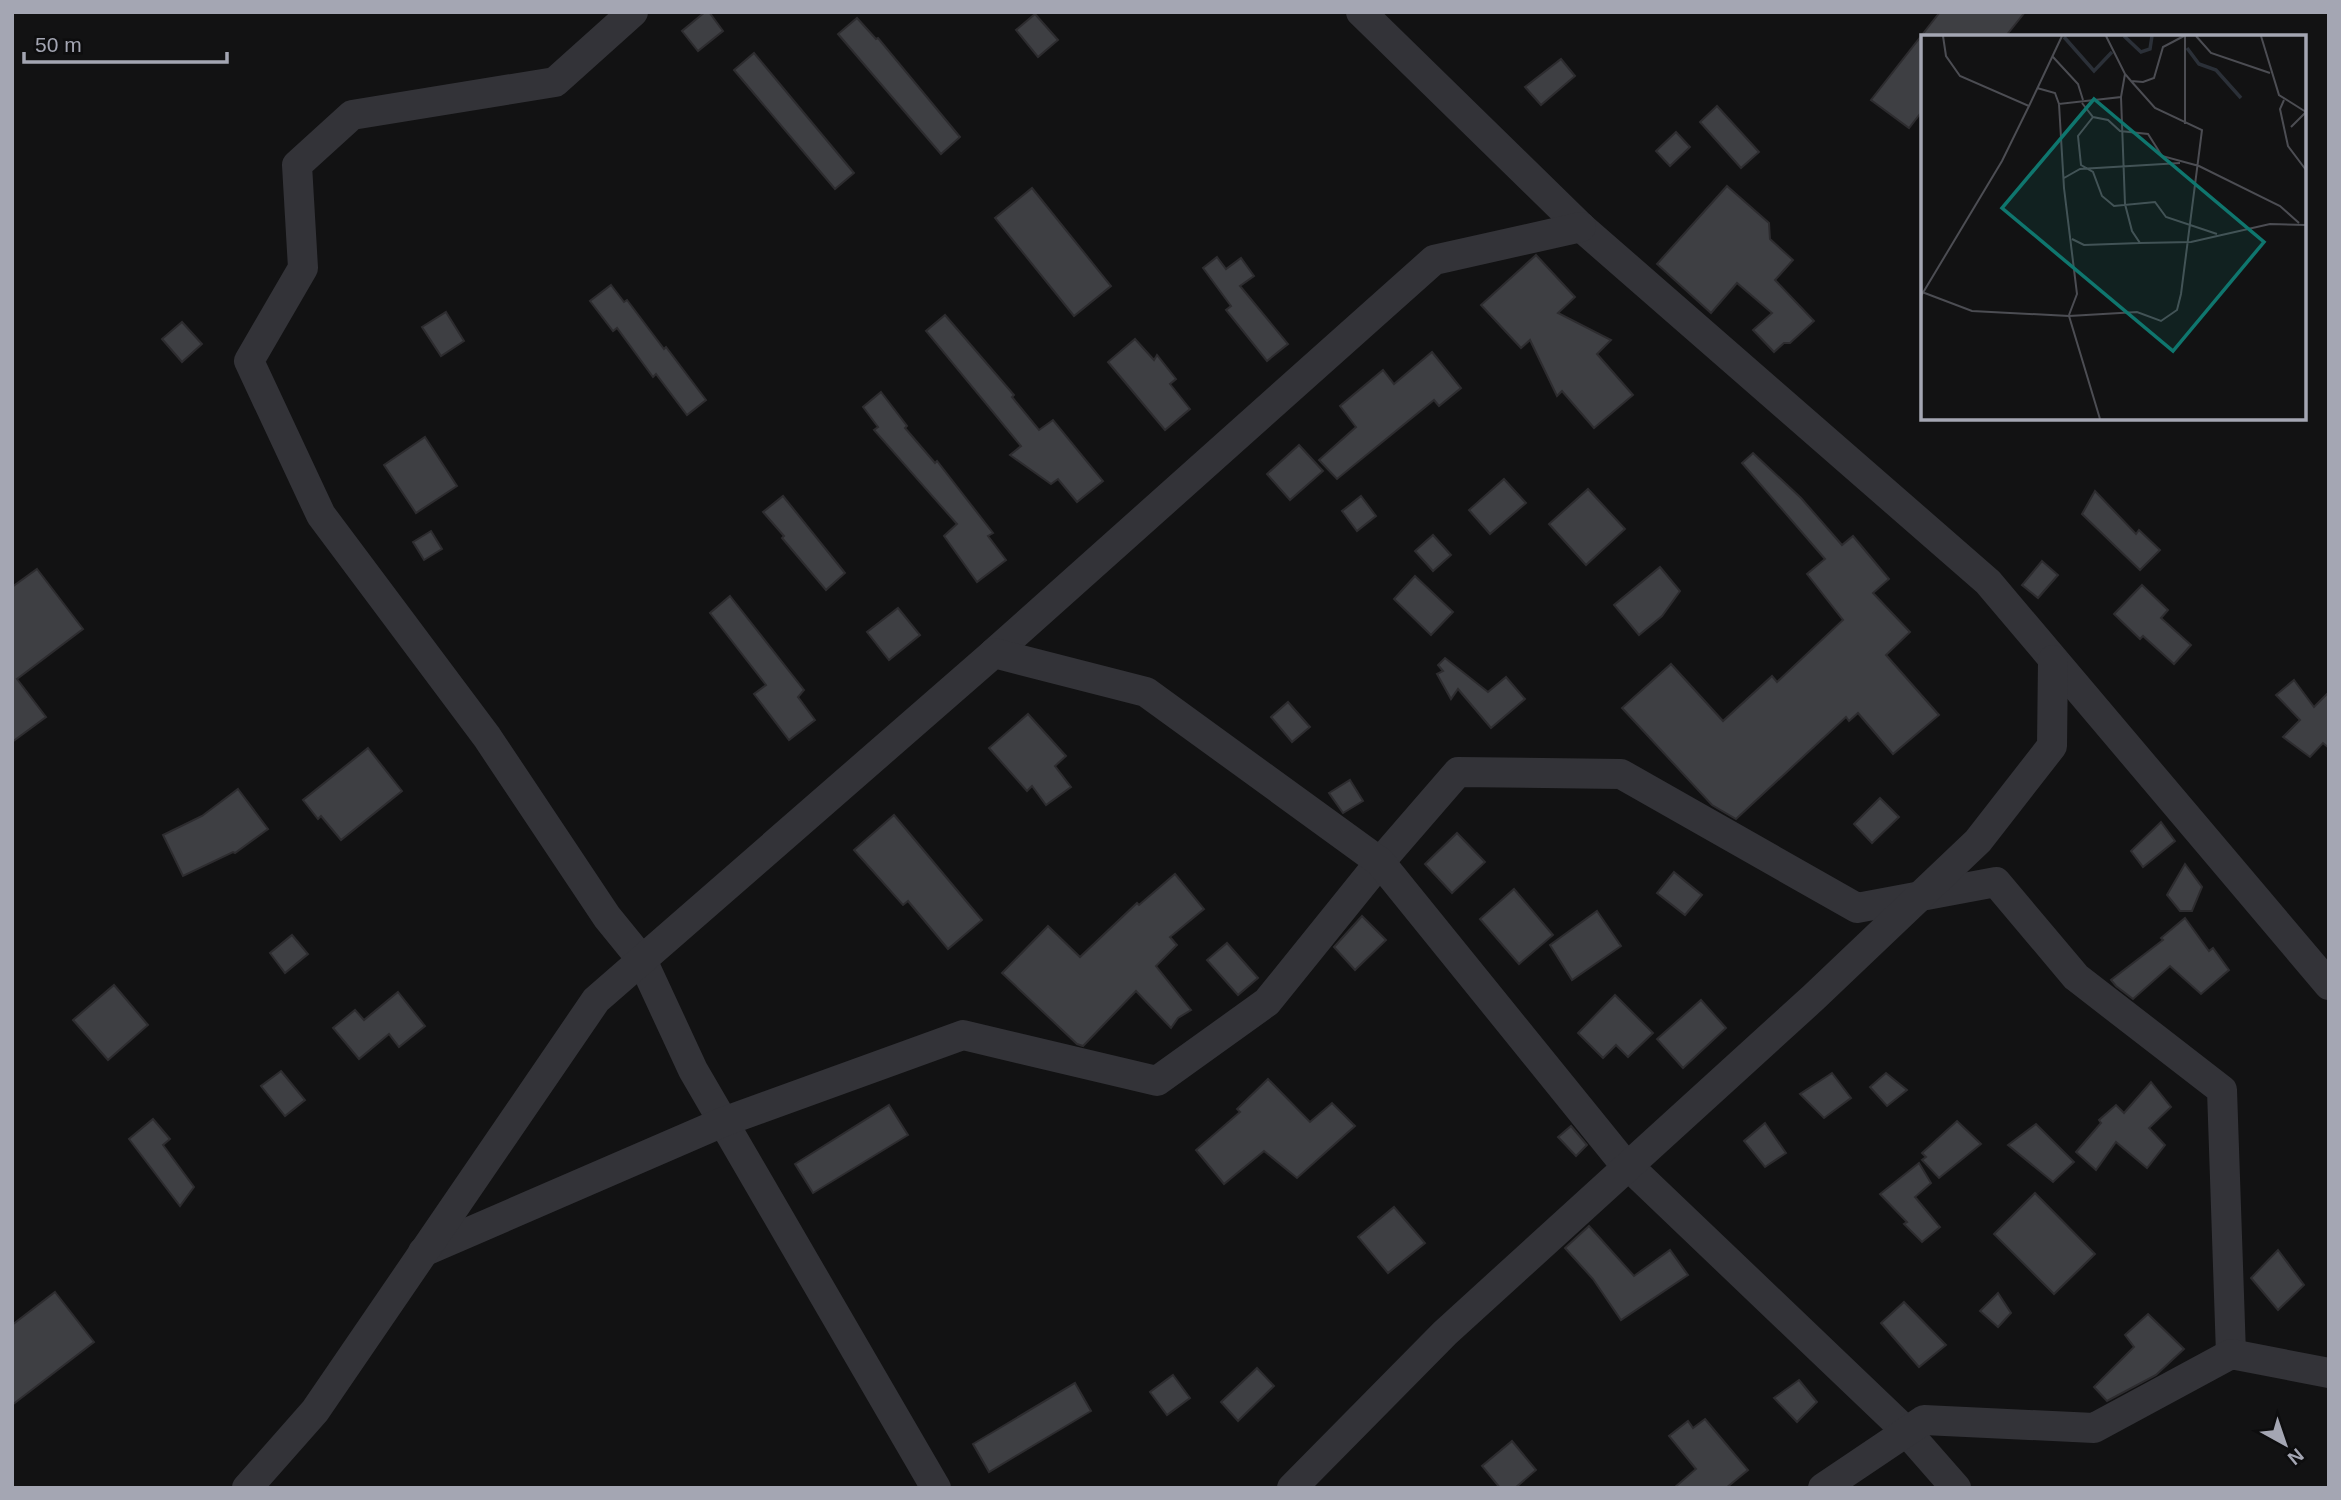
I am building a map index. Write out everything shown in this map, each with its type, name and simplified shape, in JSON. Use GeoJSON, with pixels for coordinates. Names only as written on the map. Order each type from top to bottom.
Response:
{"type":"FeatureCollection","features":[{"type":"Feature","properties":{"kind":"street"},"geometry":{"type":"LineString","coordinates":[[633,12],[555,82],[352,115],[297,165],[303,268],[249,361],[321,515],[487,737],[607,917],[642,960],[693,1070],[936,1488]]}},
{"type":"Feature","properties":{"kind":"street"},"geometry":{"type":"LineString","coordinates":[[1361,12],[1581,226],[1988,582],[2329,985]]}},
{"type":"Feature","properties":{"kind":"street"},"geometry":{"type":"LineString","coordinates":[[247,1488],[314,1411],[596,1000],[994,653],[1434,260],[1581,226]]}},
{"type":"Feature","properties":{"kind":"street"},"geometry":{"type":"LineString","coordinates":[[994,653],[1146,692],[1380,862],[1618,1156],[1906,1431],[1956,1488]]}},
{"type":"Feature","properties":{"kind":"street"},"geometry":{"type":"LineString","coordinates":[[1292,1488],[1445,1333],[1803,1007],[1978,841],[2052,746],[2053,660]]}},
{"type":"Feature","properties":{"kind":"street"},"geometry":{"type":"LineString","coordinates":[[423,1252],[723,1122],[963,1035],[1157,1081],[1267,1002],[1380,862],[1458,772],[1621,774],[1857,908],[1996,882],[2076,977],[2222,1090],[2231,1354]]}},
{"type":"Feature","properties":{"kind":"street"},"geometry":{"type":"LineString","coordinates":[[1823,1488],[1924,1420],[2094,1428],[2231,1354],[2329,1373]]}},
{"type":"Feature","properties":{"kind":"building"},"geometry":{"type":"Polygon","coordinates":[[[705,12],[709,12],[723,31],[698,51],[682,31],[705,12]]]}},
{"type":"Feature","properties":{"kind":"building"},"geometry":{"type":"Polygon","coordinates":[[[1940,12],[2025,12],[2007,35],[1922,35],[1940,12]]]}},
{"type":"Feature","properties":{"kind":"building"},"geometry":{"type":"Polygon","coordinates":[[[1035,14],[1058,40],[1038,57],[1016,30],[1035,14]]]}},
{"type":"Feature","properties":{"kind":"building"},"geometry":{"type":"Polygon","coordinates":[[[857,18],[876,39],[878,38],[960,137],[941,154],[838,34],[857,18]]]}},
{"type":"Feature","properties":{"kind":"building"},"geometry":{"type":"Polygon","coordinates":[[[1921,36],[1921,113],[1909,128],[1871,100],[1921,36]]]}},
{"type":"Feature","properties":{"kind":"building"},"geometry":{"type":"Polygon","coordinates":[[[754,53],[854,173],[835,189],[734,70],[754,53]]]}},
{"type":"Feature","properties":{"kind":"building"},"geometry":{"type":"Polygon","coordinates":[[[1561,59],[1575,76],[1541,105],[1525,87],[1561,59]]]}},
{"type":"Feature","properties":{"kind":"building"},"geometry":{"type":"Polygon","coordinates":[[[1717,106],[1759,152],[1741,168],[1700,122],[1717,106]]]}},
{"type":"Feature","properties":{"kind":"building"},"geometry":{"type":"Polygon","coordinates":[[[1676,132],[1690,147],[1670,166],[1656,151],[1676,132]]]}},
{"type":"Feature","properties":{"kind":"building"},"geometry":{"type":"Polygon","coordinates":[[[1727,186],[1769,223],[1770,239],[1793,260],[1775,280],[1814,321],[1790,343],[1784,343],[1774,352],[1753,330],[1772,313],[1737,283],[1711,313],[1657,264],[1727,186]]]}},
{"type":"Feature","properties":{"kind":"building"},"geometry":{"type":"Polygon","coordinates":[[[1032,188],[1111,286],[1074,316],[995,218],[1032,188]]]}},
{"type":"Feature","properties":{"kind":"building"},"geometry":{"type":"Polygon","coordinates":[[[1536,255],[1575,297],[1558,313],[1611,340],[1597,354],[1633,395],[1594,428],[1562,391],[1557,396],[1530,340],[1521,348],[1481,305],[1536,255]]]}},
{"type":"Feature","properties":{"kind":"building"},"geometry":{"type":"Polygon","coordinates":[[[1217,257],[1226,269],[1241,258],[1254,276],[1240,286],[1288,344],[1267,361],[1226,310],[1231,306],[1203,268],[1217,257]]]}},
{"type":"Feature","properties":{"kind":"building"},"geometry":{"type":"Polygon","coordinates":[[[611,285],[624,302],[627,300],[664,349],[666,347],[706,400],[687,415],[656,374],[653,377],[617,328],[613,331],[590,301],[611,285]]]}},
{"type":"Feature","properties":{"kind":"building"},"geometry":{"type":"Polygon","coordinates":[[[446,312],[464,341],[441,356],[422,327],[446,312]]]}},
{"type":"Feature","properties":{"kind":"building"},"geometry":{"type":"Polygon","coordinates":[[[945,315],[1014,395],[1012,397],[1039,430],[1053,420],[1103,481],[1077,502],[1058,479],[1051,484],[1010,455],[1021,446],[926,331],[945,315]]]}},
{"type":"Feature","properties":{"kind":"building"},"geometry":{"type":"Polygon","coordinates":[[[182,322],[202,344],[182,362],[162,339],[182,322]]]}},
{"type":"Feature","properties":{"kind":"building"},"geometry":{"type":"Polygon","coordinates":[[[1135,339],[1154,360],[1157,355],[1176,379],[1170,384],[1190,409],[1165,430],[1108,362],[1135,339]]]}},
{"type":"Feature","properties":{"kind":"building"},"geometry":{"type":"Polygon","coordinates":[[[1432,352],[1461,388],[1439,406],[1434,400],[1337,479],[1319,460],[1356,427],[1340,406],[1383,370],[1394,384],[1432,352]]]}},
{"type":"Feature","properties":{"kind":"building"},"geometry":{"type":"Polygon","coordinates":[[[881,392],[907,426],[905,428],[935,463],[937,461],[993,533],[988,536],[1006,560],[977,582],[944,536],[957,524],[874,430],[878,427],[863,407],[881,392]]]}},
{"type":"Feature","properties":{"kind":"building"},"geometry":{"type":"Polygon","coordinates":[[[425,437],[457,486],[416,513],[384,465],[425,437]]]}},
{"type":"Feature","properties":{"kind":"building"},"geometry":{"type":"Polygon","coordinates":[[[1299,445],[1323,471],[1290,500],[1267,474],[1299,445]]]}},
{"type":"Feature","properties":{"kind":"building"},"geometry":{"type":"Polygon","coordinates":[[[1753,453],[1801,498],[1842,545],[1853,536],[1889,579],[1873,593],[1910,632],[1886,655],[1939,715],[1893,754],[1858,713],[1849,721],[1846,717],[1736,819],[1712,805],[1622,708],[1671,664],[1723,721],[1772,676],[1777,682],[1843,620],[1807,574],[1825,559],[1742,463],[1753,453]]]}},
{"type":"Feature","properties":{"kind":"building"},"geometry":{"type":"Polygon","coordinates":[[[1504,479],[1526,503],[1490,534],[1469,510],[1504,479]]]}},
{"type":"Feature","properties":{"kind":"building"},"geometry":{"type":"Polygon","coordinates":[[[1588,489],[1625,529],[1586,565],[1549,524],[1588,489]]]}},
{"type":"Feature","properties":{"kind":"building"},"geometry":{"type":"Polygon","coordinates":[[[2095,491],[2136,534],[2139,530],[2160,550],[2140,570],[2082,514],[2095,491]]]}},
{"type":"Feature","properties":{"kind":"building"},"geometry":{"type":"Polygon","coordinates":[[[783,496],[845,573],[826,590],[763,512],[783,496]]]}},
{"type":"Feature","properties":{"kind":"building"},"geometry":{"type":"Polygon","coordinates":[[[1361,496],[1376,516],[1357,531],[1342,511],[1361,496]]]}},
{"type":"Feature","properties":{"kind":"building"},"geometry":{"type":"Polygon","coordinates":[[[431,531],[442,549],[424,560],[413,542],[431,531]]]}},
{"type":"Feature","properties":{"kind":"building"},"geometry":{"type":"Polygon","coordinates":[[[1433,535],[1451,555],[1433,571],[1415,551],[1433,535]]]}},
{"type":"Feature","properties":{"kind":"building"},"geometry":{"type":"Polygon","coordinates":[[[2042,561],[2058,575],[2038,598],[2022,585],[2042,561]]]}},
{"type":"Feature","properties":{"kind":"building"},"geometry":{"type":"Polygon","coordinates":[[[1660,567],[1680,591],[1662,616],[1639,635],[1614,605],[1660,567]]]}},
{"type":"Feature","properties":{"kind":"building"},"geometry":{"type":"Polygon","coordinates":[[[37,569],[83,629],[17,679],[46,717],[12,742],[12,587],[37,569]]]}},
{"type":"Feature","properties":{"kind":"building"},"geometry":{"type":"Polygon","coordinates":[[[1415,576],[1453,612],[1431,635],[1394,599],[1415,576]]]}},
{"type":"Feature","properties":{"kind":"building"},"geometry":{"type":"Polygon","coordinates":[[[2142,585],[2168,610],[2161,618],[2191,645],[2174,664],[2143,636],[2140,639],[2114,614],[2142,585]]]}},
{"type":"Feature","properties":{"kind":"building"},"geometry":{"type":"Polygon","coordinates":[[[730,596],[804,690],[798,697],[815,720],[789,740],[754,694],[766,685],[710,613],[730,596]]]}},
{"type":"Feature","properties":{"kind":"building"},"geometry":{"type":"Polygon","coordinates":[[[898,608],[920,635],[889,660],[867,632],[898,608]]]}},
{"type":"Feature","properties":{"kind":"building"},"geometry":{"type":"Polygon","coordinates":[[[1445,658],[1488,692],[1506,677],[1525,699],[1491,728],[1458,689],[1451,699],[1437,674],[1443,671],[1438,665],[1445,658]]]}},
{"type":"Feature","properties":{"kind":"building"},"geometry":{"type":"Polygon","coordinates":[[[2294,680],[2314,707],[2329,692],[2329,748],[2323,743],[2310,757],[2283,737],[2300,720],[2276,695],[2294,680]]]}},
{"type":"Feature","properties":{"kind":"building"},"geometry":{"type":"Polygon","coordinates":[[[1288,702],[1310,727],[1292,742],[1271,717],[1288,702]]]}},
{"type":"Feature","properties":{"kind":"building"},"geometry":{"type":"Polygon","coordinates":[[[1028,714],[1066,756],[1055,766],[1071,787],[1046,805],[1032,786],[1027,791],[989,748],[1028,714]]]}},
{"type":"Feature","properties":{"kind":"building"},"geometry":{"type":"Polygon","coordinates":[[[368,748],[402,791],[341,840],[321,816],[318,819],[303,800],[368,748]]]}},
{"type":"Feature","properties":{"kind":"building"},"geometry":{"type":"Polygon","coordinates":[[[1350,780],[1363,801],[1343,813],[1329,793],[1350,780]]]}},
{"type":"Feature","properties":{"kind":"building"},"geometry":{"type":"Polygon","coordinates":[[[238,789],[268,829],[235,853],[183,876],[163,835],[202,816],[238,789]]]}},
{"type":"Feature","properties":{"kind":"building"},"geometry":{"type":"Polygon","coordinates":[[[1880,798],[1899,817],[1872,843],[1854,824],[1880,798]]]}},
{"type":"Feature","properties":{"kind":"building"},"geometry":{"type":"Polygon","coordinates":[[[894,815],[982,920],[948,949],[908,901],[903,905],[854,850],[894,815]]]}},
{"type":"Feature","properties":{"kind":"building"},"geometry":{"type":"Polygon","coordinates":[[[2161,822],[2175,841],[2143,867],[2131,851],[2161,822]]]}},
{"type":"Feature","properties":{"kind":"building"},"geometry":{"type":"Polygon","coordinates":[[[1457,833],[1485,862],[1452,893],[1425,864],[1457,833]]]}},
{"type":"Feature","properties":{"kind":"building"},"geometry":{"type":"Polygon","coordinates":[[[2185,864],[2202,887],[2192,911],[2180,911],[2167,895],[2185,864]]]}},
{"type":"Feature","properties":{"kind":"building"},"geometry":{"type":"Polygon","coordinates":[[[1674,872],[1702,895],[1685,915],[1657,893],[1674,872]]]}},
{"type":"Feature","properties":{"kind":"building"},"geometry":{"type":"Polygon","coordinates":[[[1175,874],[1204,909],[1170,937],[1177,945],[1156,966],[1191,1010],[1178,1018],[1171,1028],[1136,991],[1083,1046],[1077,1044],[1002,973],[1048,926],[1080,957],[1137,903],[1139,905],[1175,874]]]}},
{"type":"Feature","properties":{"kind":"building"},"geometry":{"type":"Polygon","coordinates":[[[1514,889],[1553,935],[1519,964],[1480,919],[1514,889]]]}},
{"type":"Feature","properties":{"kind":"building"},"geometry":{"type":"Polygon","coordinates":[[[1597,911],[1621,946],[1572,980],[1550,945],[1597,911]]]}},
{"type":"Feature","properties":{"kind":"building"},"geometry":{"type":"Polygon","coordinates":[[[1362,916],[1386,940],[1355,970],[1334,947],[1362,916]]]}},
{"type":"Feature","properties":{"kind":"building"},"geometry":{"type":"Polygon","coordinates":[[[2185,918],[2209,951],[2213,948],[2229,970],[2201,994],[2170,966],[2133,999],[2116,986],[2111,980],[2163,940],[2161,938],[2185,918]]]}},
{"type":"Feature","properties":{"kind":"building"},"geometry":{"type":"Polygon","coordinates":[[[292,935],[308,954],[285,973],[270,953],[292,935]]]}},
{"type":"Feature","properties":{"kind":"building"},"geometry":{"type":"Polygon","coordinates":[[[1227,943],[1258,978],[1238,995],[1207,960],[1227,943]]]}},
{"type":"Feature","properties":{"kind":"building"},"geometry":{"type":"Polygon","coordinates":[[[114,985],[148,1025],[108,1060],[73,1020],[114,985]]]}},
{"type":"Feature","properties":{"kind":"building"},"geometry":{"type":"Polygon","coordinates":[[[398,992],[425,1026],[399,1047],[389,1034],[359,1059],[333,1028],[355,1010],[364,1020],[398,992]]]}},
{"type":"Feature","properties":{"kind":"building"},"geometry":{"type":"Polygon","coordinates":[[[1615,995],[1653,1033],[1628,1057],[1616,1045],[1603,1058],[1578,1033],[1615,995]]]}},
{"type":"Feature","properties":{"kind":"building"},"geometry":{"type":"Polygon","coordinates":[[[1701,1000],[1726,1028],[1683,1068],[1657,1039],[1701,1000]]]}},
{"type":"Feature","properties":{"kind":"building"},"geometry":{"type":"Polygon","coordinates":[[[281,1071],[305,1100],[285,1116],[261,1086],[281,1071]]]}},
{"type":"Feature","properties":{"kind":"building"},"geometry":{"type":"Polygon","coordinates":[[[1832,1073],[1851,1098],[1824,1118],[1800,1094],[1832,1073]]]}},
{"type":"Feature","properties":{"kind":"building"},"geometry":{"type":"Polygon","coordinates":[[[1886,1073],[1907,1090],[1887,1106],[1870,1087],[1886,1073]]]}},
{"type":"Feature","properties":{"kind":"building"},"geometry":{"type":"Polygon","coordinates":[[[1268,1079],[1310,1122],[1332,1103],[1355,1126],[1297,1178],[1264,1151],[1224,1184],[1196,1150],[1240,1112],[1237,1109],[1268,1079]]]}},
{"type":"Feature","properties":{"kind":"building"},"geometry":{"type":"Polygon","coordinates":[[[2151,1082],[2171,1107],[2149,1128],[2165,1145],[2147,1168],[2116,1142],[2096,1170],[2076,1152],[2101,1123],[2099,1120],[2116,1105],[2124,1113],[2151,1082]]]}},
{"type":"Feature","properties":{"kind":"building"},"geometry":{"type":"Polygon","coordinates":[[[889,1105],[908,1135],[813,1193],[795,1164],[889,1105]]]}},
{"type":"Feature","properties":{"kind":"building"},"geometry":{"type":"Polygon","coordinates":[[[153,1119],[170,1139],[163,1145],[194,1187],[180,1206],[129,1139],[153,1119]]]}},
{"type":"Feature","properties":{"kind":"building"},"geometry":{"type":"Polygon","coordinates":[[[1957,1121],[1981,1144],[1939,1178],[1922,1160],[1926,1157],[1922,1153],[1957,1121]]]}},
{"type":"Feature","properties":{"kind":"building"},"geometry":{"type":"Polygon","coordinates":[[[1765,1123],[1786,1153],[1765,1167],[1744,1141],[1765,1123]]]}},
{"type":"Feature","properties":{"kind":"building"},"geometry":{"type":"Polygon","coordinates":[[[2036,1124],[2074,1162],[2053,1182],[2008,1145],[2036,1124]]]}},
{"type":"Feature","properties":{"kind":"building"},"geometry":{"type":"Polygon","coordinates":[[[1571,1126],[1587,1145],[1576,1156],[1558,1137],[1571,1126]]]}},
{"type":"Feature","properties":{"kind":"building"},"geometry":{"type":"Polygon","coordinates":[[[1919,1163],[1931,1183],[1915,1197],[1940,1227],[1922,1242],[1880,1194],[1919,1163]]]}},
{"type":"Feature","properties":{"kind":"building"},"geometry":{"type":"Polygon","coordinates":[[[2035,1193],[2095,1254],[2054,1294],[1994,1234],[2035,1193]]]}},
{"type":"Feature","properties":{"kind":"building"},"geometry":{"type":"Polygon","coordinates":[[[1394,1207],[1425,1243],[1388,1273],[1358,1237],[1394,1207]]]}},
{"type":"Feature","properties":{"kind":"building"},"geometry":{"type":"Polygon","coordinates":[[[1589,1226],[1634,1276],[1670,1250],[1688,1275],[1621,1320],[1593,1279],[1565,1248],[1589,1226]]]}},
{"type":"Feature","properties":{"kind":"building"},"geometry":{"type":"Polygon","coordinates":[[[2278,1250],[2304,1285],[2278,1310],[2251,1278],[2278,1250]]]}},
{"type":"Feature","properties":{"kind":"building"},"geometry":{"type":"Polygon","coordinates":[[[55,1292],[94,1342],[12,1405],[12,1325],[55,1292]]]}},
{"type":"Feature","properties":{"kind":"building"},"geometry":{"type":"Polygon","coordinates":[[[1998,1293],[2011,1313],[1998,1327],[1980,1311],[1998,1293]]]}},
{"type":"Feature","properties":{"kind":"building"},"geometry":{"type":"Polygon","coordinates":[[[1904,1302],[1946,1345],[1919,1367],[1881,1323],[1904,1302]]]}},
{"type":"Feature","properties":{"kind":"building"},"geometry":{"type":"Polygon","coordinates":[[[2148,1314],[2184,1349],[2156,1375],[2107,1401],[2094,1387],[2134,1347],[2125,1335],[2148,1314]]]}},
{"type":"Feature","properties":{"kind":"building"},"geometry":{"type":"Polygon","coordinates":[[[1257,1368],[1274,1386],[1238,1421],[1221,1402],[1257,1368]]]}},
{"type":"Feature","properties":{"kind":"building"},"geometry":{"type":"Polygon","coordinates":[[[1173,1375],[1190,1398],[1167,1415],[1150,1392],[1173,1375]]]}},
{"type":"Feature","properties":{"kind":"building"},"geometry":{"type":"Polygon","coordinates":[[[1799,1380],[1817,1402],[1797,1422],[1774,1398],[1799,1380]]]}},
{"type":"Feature","properties":{"kind":"building"},"geometry":{"type":"Polygon","coordinates":[[[1075,1383],[1091,1411],[989,1472],[973,1444],[1075,1383]]]}},
{"type":"Feature","properties":{"kind":"building"},"geometry":{"type":"Polygon","coordinates":[[[1705,1419],[1748,1470],[1726,1488],[1674,1488],[1696,1469],[1669,1436],[1688,1421],[1693,1428],[1705,1419]]]}},
{"type":"Feature","properties":{"kind":"building"},"geometry":{"type":"Polygon","coordinates":[[[1512,1441],[1536,1470],[1515,1488],[1500,1488],[1482,1466],[1512,1441]]]}}]}
